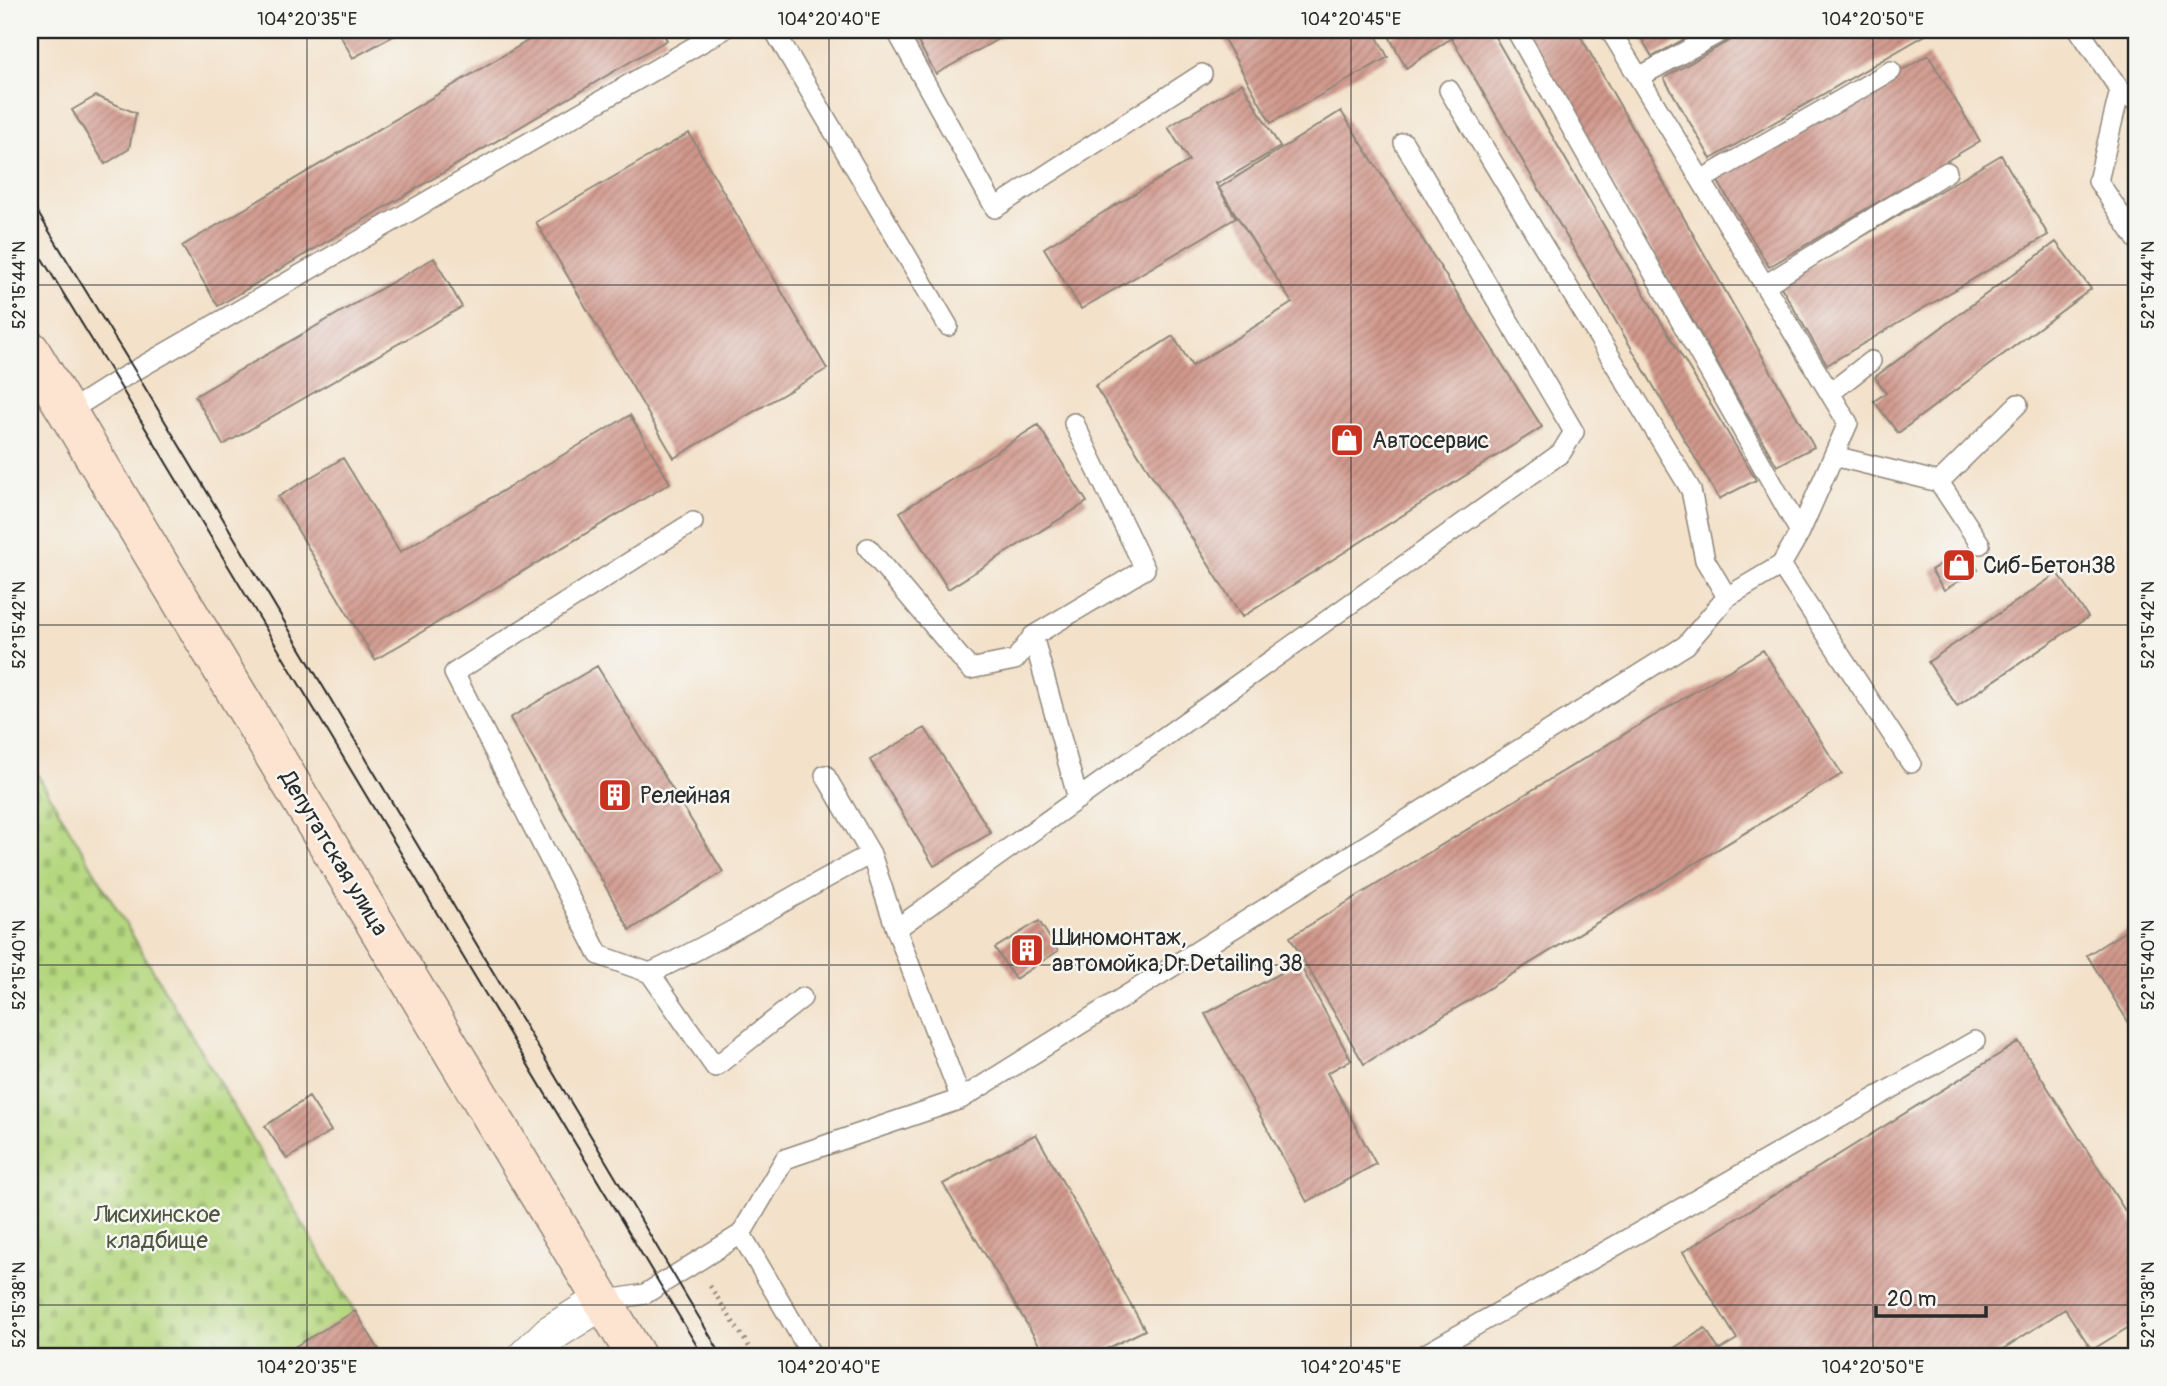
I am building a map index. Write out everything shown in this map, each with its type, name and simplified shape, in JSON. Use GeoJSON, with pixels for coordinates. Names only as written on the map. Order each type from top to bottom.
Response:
{"type":"FeatureCollection","features":[{"type":"Feature","properties":{"kind":"main road","name":"Депутатская улица"},"geometry":{"type":"LineString","coordinates":[[30,350],[636,1356]]}},
{"type":"Feature","properties":{"kind":"street"},"geometry":{"type":"LineString","coordinates":[[527,1356],[550,1334],[602,1301]]}},
{"type":"Feature","properties":{"kind":"lane"},"geometry":{"type":"LineString","coordinates":[[68,412],[723,30]]}},
{"type":"Feature","properties":{"kind":"lane"},"geometry":{"type":"LineString","coordinates":[[774,30],[948,326]]}},
{"type":"Feature","properties":{"kind":"lane"},"geometry":{"type":"LineString","coordinates":[[896,30],[995,208],[1202,74]]}},
{"type":"Feature","properties":{"kind":"lane"},"geometry":{"type":"LineString","coordinates":[[1516,30],[1800,532]]}},
{"type":"Feature","properties":{"kind":"lane"},"geometry":{"type":"LineString","coordinates":[[602,1301],[645,1294],[741,1234],[785,1159],[961,1099],[1686,645],[1727,597],[1781,565],[1800,532],[1848,423],[1610,30]]}},
{"type":"Feature","properties":{"kind":"lane"},"geometry":{"type":"LineString","coordinates":[[1639,77],[1724,30]]}},
{"type":"Feature","properties":{"kind":"lane"},"geometry":{"type":"LineString","coordinates":[[2079,30],[2120,90],[2137,102]]}},
{"type":"Feature","properties":{"kind":"lane"},"geometry":{"type":"LineString","coordinates":[[1701,180],[1891,71]]}},
{"type":"Feature","properties":{"kind":"lane"},"geometry":{"type":"LineString","coordinates":[[1449,90],[1691,490],[1705,561],[1727,597]]}},
{"type":"Feature","properties":{"kind":"lane"},"geometry":{"type":"LineString","coordinates":[[2120,90],[2098,181],[2137,240]]}},
{"type":"Feature","properties":{"kind":"lane"},"geometry":{"type":"LineString","coordinates":[[896,929],[1560,453],[1574,432],[1404,143]]}},
{"type":"Feature","properties":{"kind":"lane"},"geometry":{"type":"LineString","coordinates":[[1765,285],[1947,172]]}},
{"type":"Feature","properties":{"kind":"lane"},"geometry":{"type":"LineString","coordinates":[[1830,393],[1871,361]]}},
{"type":"Feature","properties":{"kind":"lane"},"geometry":{"type":"LineString","coordinates":[[1939,482],[2018,404]]}},
{"type":"Feature","properties":{"kind":"lane"},"geometry":{"type":"LineString","coordinates":[[868,548],[970,669],[1015,660],[1033,636],[1145,569],[1074,423]]}},
{"type":"Feature","properties":{"kind":"lane"},"geometry":{"type":"LineString","coordinates":[[1834,456],[1939,482],[1980,544]]}},
{"type":"Feature","properties":{"kind":"lane"},"geometry":{"type":"LineString","coordinates":[[693,522],[454,673],[599,955],[650,972],[715,1067],[802,998]]}},
{"type":"Feature","properties":{"kind":"lane"},"geometry":{"type":"LineString","coordinates":[[1781,565],[1911,762]]}},
{"type":"Feature","properties":{"kind":"lane"},"geometry":{"type":"LineString","coordinates":[[1033,636],[1078,799]]}},
{"type":"Feature","properties":{"kind":"lane"},"geometry":{"type":"LineString","coordinates":[[825,775],[871,854],[896,929],[961,1099]]}},
{"type":"Feature","properties":{"kind":"lane"},"geometry":{"type":"LineString","coordinates":[[650,972],[688,955],[871,854]]}},
{"type":"Feature","properties":{"kind":"lane"},"geometry":{"type":"LineString","coordinates":[[1422,1356],[1975,1041]]}},
{"type":"Feature","properties":{"kind":"lane"},"geometry":{"type":"LineString","coordinates":[[741,1234],[812,1356]]}},
{"type":"Feature","properties":{"kind":"path"},"geometry":{"type":"LineString","coordinates":[[695,1263],[755,1356]]}},
{"type":"Feature","properties":{"kind":"green space","name":"Лисихинское кладбище"},"geometry":{"type":"Polygon","coordinates":[[[30,762],[356,1314],[285,1356],[30,1356],[30,762]]]}},
{"type":"Feature","properties":{"kind":"building"},"geometry":{"type":"Polygon","coordinates":[[[337,30],[404,30],[353,58],[337,30]]]}},
{"type":"Feature","properties":{"kind":"building"},"geometry":{"type":"Polygon","coordinates":[[[546,30],[661,30],[667,40],[218,306],[182,246],[546,30]]]}},
{"type":"Feature","properties":{"kind":"building"},"geometry":{"type":"Polygon","coordinates":[[[911,30],[1014,30],[936,74],[911,30]]]}},
{"type":"Feature","properties":{"kind":"building"},"geometry":{"type":"Polygon","coordinates":[[[1219,30],[1373,30],[1388,57],[1271,123],[1219,30]]]}},
{"type":"Feature","properties":{"kind":"building"},"geometry":{"type":"Polygon","coordinates":[[[1403,30],[1447,30],[1450,39],[1406,68],[1390,38],[1403,30]]]}},
{"type":"Feature","properties":{"kind":"building"},"geometry":{"type":"Polygon","coordinates":[[[1457,30],[1491,30],[1615,245],[1756,480],[1719,499],[1449,34],[1457,30]]]}},
{"type":"Feature","properties":{"kind":"building"},"geometry":{"type":"Polygon","coordinates":[[[1524,30],[1577,30],[1814,447],[1777,466],[1524,30]]]}},
{"type":"Feature","properties":{"kind":"building"},"geometry":{"type":"Polygon","coordinates":[[[1637,30],[1700,30],[1652,57],[1637,30]]]}},
{"type":"Feature","properties":{"kind":"building"},"geometry":{"type":"Polygon","coordinates":[[[1748,30],[1934,30],[1711,159],[1664,78],[1748,30]]]}},
{"type":"Feature","properties":{"kind":"building"},"geometry":{"type":"Polygon","coordinates":[[[1928,55],[1980,141],[1769,267],[1717,180],[1928,55]]]}},
{"type":"Feature","properties":{"kind":"building"},"geometry":{"type":"Polygon","coordinates":[[[1242,83],[1280,147],[1217,184],[1215,182],[1236,218],[1081,309],[1044,248],[1189,161],[1168,127],[1242,83]]]}},
{"type":"Feature","properties":{"kind":"building"},"geometry":{"type":"Polygon","coordinates":[[[96,96],[136,113],[129,149],[105,164],[72,110],[96,96]]]}},
{"type":"Feature","properties":{"kind":"building"},"geometry":{"type":"Polygon","coordinates":[[[1341,111],[1542,427],[1242,617],[1095,386],[1173,336],[1192,366],[1292,303],[1219,188],[1341,111]]]}},
{"type":"Feature","properties":{"kind":"building"},"geometry":{"type":"Polygon","coordinates":[[[689,133],[827,369],[674,458],[536,222],[689,133]]]}},
{"type":"Feature","properties":{"kind":"building"},"geometry":{"type":"Polygon","coordinates":[[[2001,155],[2048,235],[1827,365],[1780,285],[2001,155]]]}},
{"type":"Feature","properties":{"kind":"building"},"geometry":{"type":"Polygon","coordinates":[[[2056,242],[2091,289],[1898,433],[1874,401],[1886,393],[1875,377],[2056,242]]]}},
{"type":"Feature","properties":{"kind":"building"},"geometry":{"type":"Polygon","coordinates":[[[434,258],[462,307],[223,445],[195,396],[434,258]]]}},
{"type":"Feature","properties":{"kind":"building"},"geometry":{"type":"Polygon","coordinates":[[[630,415],[670,483],[375,660],[278,497],[343,458],[400,552],[630,415]]]}},
{"type":"Feature","properties":{"kind":"building"},"geometry":{"type":"Polygon","coordinates":[[[1038,425],[1087,502],[948,589],[900,512],[1038,425]]]}},
{"type":"Feature","properties":{"kind":"building"},"geometry":{"type":"Polygon","coordinates":[[[1965,549],[1978,570],[1944,590],[1931,570],[1965,549]]]}},
{"type":"Feature","properties":{"kind":"building"},"geometry":{"type":"Polygon","coordinates":[[[2058,573],[2088,617],[1957,706],[1928,662],[2058,573]]]}},
{"type":"Feature","properties":{"kind":"building"},"geometry":{"type":"Polygon","coordinates":[[[1763,650],[1842,774],[1364,1064],[1290,937],[1763,650]]]}},
{"type":"Feature","properties":{"kind":"building","name":"Релейная"},"geometry":{"type":"Polygon","coordinates":[[[597,666],[723,872],[630,930],[510,718],[597,666]]]}},
{"type":"Feature","properties":{"kind":"building"},"geometry":{"type":"Polygon","coordinates":[[[925,728],[991,833],[934,866],[870,760],[925,728]]]}},
{"type":"Feature","properties":{"kind":"building","name":"Шиномонтаж, автомойка,Dr.Detailing 38"},"geometry":{"type":"Polygon","coordinates":[[[1039,921],[1058,951],[1015,979],[995,948],[1039,921]]]}},
{"type":"Feature","properties":{"kind":"building"},"geometry":{"type":"Polygon","coordinates":[[[2137,924],[2137,1036],[2087,955],[2137,924]]]}},
{"type":"Feature","properties":{"kind":"building"},"geometry":{"type":"Polygon","coordinates":[[[1299,963],[1351,1060],[1327,1073],[1376,1164],[1307,1202],[1205,1014],[1299,963]]]}},
{"type":"Feature","properties":{"kind":"building"},"geometry":{"type":"Polygon","coordinates":[[[2019,1042],[2137,1230],[2137,1322],[2092,1350],[2065,1309],[1992,1356],[1662,1356],[1705,1328],[1719,1350],[1737,1339],[1683,1252],[2019,1042]]]}},
{"type":"Feature","properties":{"kind":"building"},"geometry":{"type":"Polygon","coordinates":[[[309,1097],[331,1131],[287,1159],[265,1126],[309,1097]]]}},
{"type":"Feature","properties":{"kind":"building"},"geometry":{"type":"Polygon","coordinates":[[[1036,1134],[1145,1330],[1092,1356],[1046,1356],[943,1184],[1036,1134]]]}},
{"type":"Feature","properties":{"kind":"building"},"geometry":{"type":"Polygon","coordinates":[[[355,1311],[383,1356],[279,1356],[355,1311]]]}},
{"type":"Feature","properties":{"kind":"tram line"},"geometry":{"type":"LineString","coordinates":[[30,200],[135,371],[722,1356]]}},
{"type":"Feature","properties":{"kind":"tram line"},"geometry":{"type":"LineString","coordinates":[[30,239],[703,1356]]}},
{"type":"Feature","properties":{"kind":"place","name":"Автосервис"},"geometry":{"type":"Point","coordinates":[1347,440]}},
{"type":"Feature","properties":{"kind":"place","name":"Сиб-Бетон38"},"geometry":{"type":"Point","coordinates":[1959,565]}},
{"type":"Feature","properties":{"kind":"place","name":"Релейная"},"geometry":{"type":"Point","coordinates":[615,795]}},
{"type":"Feature","properties":{"kind":"place","name":"Шиномонтаж, автомойка,Dr.Detailing 38"},"geometry":{"type":"Point","coordinates":[1027,950]}}]}
